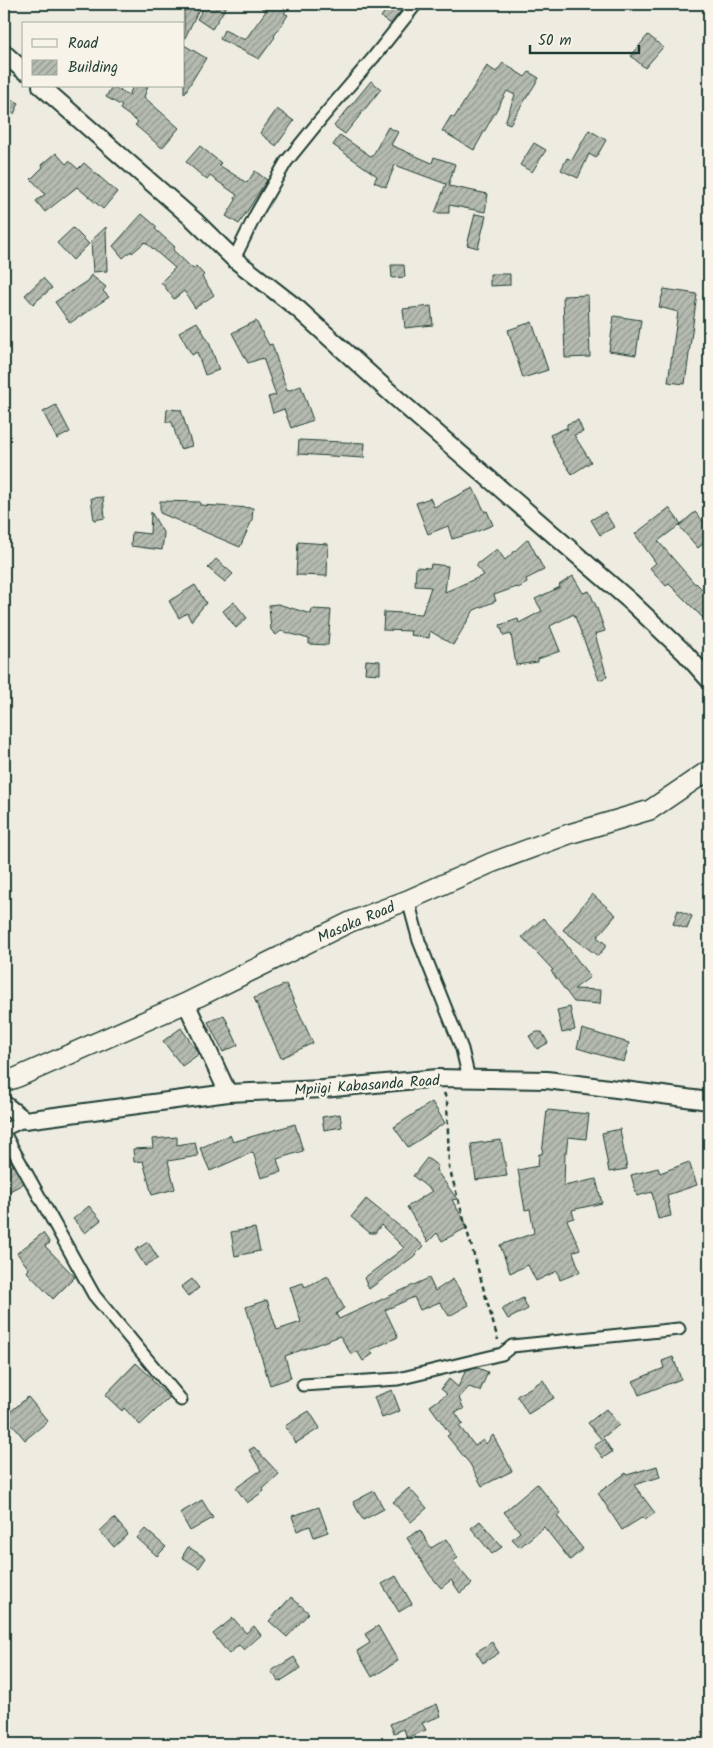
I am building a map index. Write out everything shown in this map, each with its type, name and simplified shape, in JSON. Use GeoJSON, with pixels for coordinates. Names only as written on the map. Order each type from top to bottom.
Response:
{"type":"FeatureCollection","features":[{"type":"Feature","properties":{"kind":"main road"},"geometry":{"type":"LineString","coordinates":[[4,53],[22,69]]}},
{"type":"Feature","properties":{"kind":"main road"},"geometry":{"type":"LineString","coordinates":[[43,88],[194,220],[234,259],[298,309],[417,416],[630,601],[685,653],[709,680]]}},
{"type":"Feature","properties":{"kind":"main road","name":"Masaka Road"},"geometry":{"type":"LineString","coordinates":[[4,1082],[186,1003],[350,922],[408,900],[500,860],[569,834],[650,810],[709,770]]}},
{"type":"Feature","properties":{"kind":"main road"},"geometry":{"type":"LineString","coordinates":[[186,1003],[228,1093]]}},
{"type":"Feature","properties":{"kind":"main road","name":"Mpiigi Kabasanda Road"},"geometry":{"type":"LineString","coordinates":[[25,1120],[228,1093],[323,1089],[437,1078],[547,1080],[709,1101]]}},
{"type":"Feature","properties":{"kind":"main road"},"geometry":{"type":"LineString","coordinates":[[4,1104],[25,1120]]}},
{"type":"Feature","properties":{"kind":"street"},"geometry":{"type":"LineString","coordinates":[[234,259],[256,214],[286,162],[416,4]]}},
{"type":"Feature","properties":{"kind":"street"},"geometry":{"type":"LineString","coordinates":[[408,900],[419,942],[462,1049],[468,1079]]}},
{"type":"Feature","properties":{"kind":"street"},"geometry":{"type":"LineString","coordinates":[[25,1120],[4,1132],[94,1295],[181,1400]]}},
{"type":"Feature","properties":{"kind":"street"},"geometry":{"type":"LineString","coordinates":[[303,1385],[398,1380],[502,1354],[512,1346],[679,1329]]}},
{"type":"Feature","properties":{"kind":"path"},"geometry":{"type":"LineString","coordinates":[[437,1078],[448,1100],[449,1166],[502,1354]]}},
{"type":"Feature","properties":{"kind":"building"},"geometry":{"type":"Polygon","coordinates":[[[184,4],[199,9],[185,38],[184,4]]]}},
{"type":"Feature","properties":{"kind":"building"},"geometry":{"type":"Polygon","coordinates":[[[206,4],[228,4],[212,29],[197,19],[206,4]]]}},
{"type":"Feature","properties":{"kind":"building"},"geometry":{"type":"Polygon","coordinates":[[[256,4],[292,4],[284,13],[288,15],[275,37],[259,59],[220,39],[224,30],[245,40],[266,11],[256,4]]]}},
{"type":"Feature","properties":{"kind":"building"},"geometry":{"type":"Polygon","coordinates":[[[390,4],[401,11],[391,24],[381,17],[390,4]]]}},
{"type":"Feature","properties":{"kind":"building"},"geometry":{"type":"Polygon","coordinates":[[[648,35],[663,47],[645,68],[631,56],[648,35]]]}},
{"type":"Feature","properties":{"kind":"building"},"geometry":{"type":"Polygon","coordinates":[[[185,46],[206,58],[184,94],[185,88],[185,46]]]}},
{"type":"Feature","properties":{"kind":"building"},"geometry":{"type":"Polygon","coordinates":[[[503,63],[525,77],[529,72],[539,78],[510,124],[505,122],[515,95],[507,91],[474,150],[442,131],[451,116],[454,118],[487,66],[496,72],[503,63]]]}},
{"type":"Feature","properties":{"kind":"building"},"geometry":{"type":"Polygon","coordinates":[[[371,81],[381,89],[345,134],[334,126],[371,81]]]}},
{"type":"Feature","properties":{"kind":"building"},"geometry":{"type":"Polygon","coordinates":[[[111,88],[116,88],[129,95],[132,88],[147,88],[144,97],[179,128],[162,148],[135,125],[138,122],[120,109],[122,106],[106,97],[111,88]]]}},
{"type":"Feature","properties":{"kind":"building"},"geometry":{"type":"Polygon","coordinates":[[[7,97],[19,103],[14,114],[4,109],[7,97]]]}},
{"type":"Feature","properties":{"kind":"building"},"geometry":{"type":"Polygon","coordinates":[[[277,109],[294,121],[276,146],[260,133],[277,109]]]}},
{"type":"Feature","properties":{"kind":"building"},"geometry":{"type":"Polygon","coordinates":[[[388,127],[398,132],[391,145],[432,163],[434,157],[455,164],[449,186],[488,194],[485,212],[449,205],[449,213],[435,213],[446,184],[395,165],[386,187],[374,182],[377,176],[333,145],[340,135],[372,157],[388,127]]]}},
{"type":"Feature","properties":{"kind":"building"},"geometry":{"type":"Polygon","coordinates":[[[589,130],[606,140],[596,158],[589,154],[578,178],[561,170],[567,158],[572,160],[589,130]]]}},
{"type":"Feature","properties":{"kind":"building"},"geometry":{"type":"Polygon","coordinates":[[[534,143],[546,150],[532,172],[520,165],[534,143]]]}},
{"type":"Feature","properties":{"kind":"building"},"geometry":{"type":"Polygon","coordinates":[[[200,146],[221,163],[219,165],[247,183],[255,171],[267,180],[239,224],[226,216],[237,195],[210,176],[207,180],[186,162],[200,146]]]}},
{"type":"Feature","properties":{"kind":"building"},"geometry":{"type":"Polygon","coordinates":[[[56,153],[66,164],[69,161],[78,169],[84,163],[117,192],[103,209],[77,187],[45,212],[36,201],[45,194],[31,179],[43,167],[42,165],[56,153]]]}},
{"type":"Feature","properties":{"kind":"building"},"geometry":{"type":"Polygon","coordinates":[[[142,214],[175,247],[173,250],[193,269],[196,266],[204,275],[202,277],[214,295],[195,308],[184,291],[174,299],[161,282],[175,268],[145,242],[123,258],[113,246],[142,214]]]}},
{"type":"Feature","properties":{"kind":"building"},"geometry":{"type":"Polygon","coordinates":[[[475,214],[486,216],[478,248],[467,245],[475,214]]]}},
{"type":"Feature","properties":{"kind":"building"},"geometry":{"type":"Polygon","coordinates":[[[106,227],[107,271],[93,272],[91,241],[106,227]]]}},
{"type":"Feature","properties":{"kind":"building"},"geometry":{"type":"Polygon","coordinates":[[[73,228],[89,244],[73,260],[57,243],[73,228]]]}},
{"type":"Feature","properties":{"kind":"building"},"geometry":{"type":"Polygon","coordinates":[[[391,265],[404,265],[405,277],[392,278],[391,265]]]}},
{"type":"Feature","properties":{"kind":"building"},"geometry":{"type":"Polygon","coordinates":[[[490,274],[510,274],[510,285],[490,286],[490,274]]]}},
{"type":"Feature","properties":{"kind":"building"},"geometry":{"type":"Polygon","coordinates":[[[91,275],[106,287],[103,291],[109,297],[70,323],[55,302],[87,281],[91,275]]]}},
{"type":"Feature","properties":{"kind":"building"},"geometry":{"type":"Polygon","coordinates":[[[43,278],[52,288],[33,304],[25,295],[43,278]]]}},
{"type":"Feature","properties":{"kind":"building"},"geometry":{"type":"Polygon","coordinates":[[[664,289],[697,294],[685,384],[668,382],[678,312],[659,307],[664,289]]]}},
{"type":"Feature","properties":{"kind":"building"},"geometry":{"type":"Polygon","coordinates":[[[588,295],[590,357],[565,358],[563,296],[588,295]]]}},
{"type":"Feature","properties":{"kind":"building"},"geometry":{"type":"Polygon","coordinates":[[[431,306],[433,325],[405,328],[403,309],[431,306]]]}},
{"type":"Feature","properties":{"kind":"building"},"geometry":{"type":"Polygon","coordinates":[[[614,316],[641,320],[636,355],[609,351],[614,316]]]}},
{"type":"Feature","properties":{"kind":"building"},"geometry":{"type":"Polygon","coordinates":[[[256,321],[269,345],[272,344],[287,391],[301,386],[313,420],[291,428],[284,409],[273,413],[268,397],[276,395],[263,358],[248,363],[232,333],[256,321]]]}},
{"type":"Feature","properties":{"kind":"building"},"geometry":{"type":"Polygon","coordinates":[[[197,322],[209,342],[219,370],[205,375],[197,352],[192,355],[179,332],[197,322]]]}},
{"type":"Feature","properties":{"kind":"building"},"geometry":{"type":"Polygon","coordinates":[[[532,322],[548,370],[523,378],[508,330],[532,322]]]}},
{"type":"Feature","properties":{"kind":"building"},"geometry":{"type":"Polygon","coordinates":[[[56,405],[70,432],[57,439],[43,412],[56,405]]]}},
{"type":"Feature","properties":{"kind":"building"},"geometry":{"type":"Polygon","coordinates":[[[167,409],[181,410],[192,446],[180,449],[172,422],[166,422],[167,409]]]}},
{"type":"Feature","properties":{"kind":"building"},"geometry":{"type":"Polygon","coordinates":[[[578,420],[583,432],[574,435],[591,462],[572,474],[558,453],[550,435],[566,428],[567,430],[567,424],[578,420]]]}},
{"type":"Feature","properties":{"kind":"building"},"geometry":{"type":"Polygon","coordinates":[[[299,440],[365,443],[364,458],[298,454],[299,440]]]}},
{"type":"Feature","properties":{"kind":"building"},"geometry":{"type":"Polygon","coordinates":[[[473,488],[493,525],[452,539],[448,526],[428,534],[416,503],[430,498],[434,507],[473,488]]]}},
{"type":"Feature","properties":{"kind":"building"},"geometry":{"type":"Polygon","coordinates":[[[103,497],[105,518],[94,520],[91,498],[103,497]]]}},
{"type":"Feature","properties":{"kind":"building"},"geometry":{"type":"Polygon","coordinates":[[[160,501],[200,502],[200,505],[253,508],[252,520],[240,547],[160,513],[160,501]]]}},
{"type":"Feature","properties":{"kind":"building"},"geometry":{"type":"Polygon","coordinates":[[[669,508],[681,524],[658,541],[695,584],[709,596],[709,624],[669,584],[666,586],[650,568],[656,563],[635,534],[669,508]]]}},
{"type":"Feature","properties":{"kind":"building"},"geometry":{"type":"Polygon","coordinates":[[[151,512],[164,534],[162,550],[131,546],[132,532],[150,534],[151,512]]]}},
{"type":"Feature","properties":{"kind":"building"},"geometry":{"type":"Polygon","coordinates":[[[605,512],[614,527],[600,535],[591,520],[605,512]]]}},
{"type":"Feature","properties":{"kind":"building"},"geometry":{"type":"Polygon","coordinates":[[[695,512],[709,528],[709,539],[698,548],[679,526],[695,512]]]}},
{"type":"Feature","properties":{"kind":"building"},"geometry":{"type":"Polygon","coordinates":[[[528,539],[544,570],[526,579],[527,583],[518,588],[494,595],[496,601],[474,610],[453,645],[430,631],[429,638],[410,635],[411,631],[383,630],[384,612],[422,614],[431,587],[415,586],[416,567],[430,568],[431,564],[448,566],[445,592],[484,575],[476,565],[497,549],[505,560],[528,539]]]}},
{"type":"Feature","properties":{"kind":"building"},"geometry":{"type":"Polygon","coordinates":[[[298,542],[328,544],[327,576],[296,575],[298,542]]]}},
{"type":"Feature","properties":{"kind":"building"},"geometry":{"type":"Polygon","coordinates":[[[216,559],[233,574],[225,582],[208,568],[216,559]]]}},
{"type":"Feature","properties":{"kind":"building"},"geometry":{"type":"Polygon","coordinates":[[[573,576],[583,593],[589,591],[605,631],[595,634],[607,677],[599,680],[574,614],[550,626],[560,651],[538,659],[538,662],[516,665],[511,634],[504,636],[500,625],[518,619],[519,623],[542,611],[535,599],[560,587],[559,585],[573,576]]]}},
{"type":"Feature","properties":{"kind":"building"},"geometry":{"type":"Polygon","coordinates":[[[195,585],[206,603],[191,621],[187,613],[179,618],[169,601],[195,585]]]}},
{"type":"Feature","properties":{"kind":"building"},"geometry":{"type":"Polygon","coordinates":[[[234,602],[247,618],[236,628],[223,611],[234,602]]]}},
{"type":"Feature","properties":{"kind":"building"},"geometry":{"type":"Polygon","coordinates":[[[278,604],[311,614],[312,609],[331,610],[328,645],[309,644],[309,639],[281,631],[276,635],[271,630],[269,605],[278,604]]]}},
{"type":"Feature","properties":{"kind":"building"},"geometry":{"type":"Polygon","coordinates":[[[366,660],[380,661],[380,674],[365,673],[366,660]]]}},
{"type":"Feature","properties":{"kind":"building"},"geometry":{"type":"Polygon","coordinates":[[[592,894],[616,915],[597,937],[607,945],[598,956],[563,930],[592,894]]]}},
{"type":"Feature","properties":{"kind":"building"},"geometry":{"type":"Polygon","coordinates":[[[678,910],[692,916],[687,929],[673,924],[678,910]]]}},
{"type":"Feature","properties":{"kind":"building"},"geometry":{"type":"Polygon","coordinates":[[[543,918],[559,935],[590,977],[574,989],[601,990],[600,1004],[574,1002],[551,971],[553,970],[522,937],[543,918]]]}},
{"type":"Feature","properties":{"kind":"building"},"geometry":{"type":"Polygon","coordinates":[[[286,984],[313,1043],[281,1058],[254,998],[286,984]]]}},
{"type":"Feature","properties":{"kind":"building"},"geometry":{"type":"Polygon","coordinates":[[[570,1007],[575,1030],[562,1033],[557,1010],[570,1007]]]}},
{"type":"Feature","properties":{"kind":"building"},"geometry":{"type":"Polygon","coordinates":[[[224,1015],[238,1045],[223,1052],[208,1022],[224,1015]]]}},
{"type":"Feature","properties":{"kind":"building"},"geometry":{"type":"Polygon","coordinates":[[[181,1028],[199,1054],[182,1066],[163,1041],[181,1028]]]}},
{"type":"Feature","properties":{"kind":"building"},"geometry":{"type":"Polygon","coordinates":[[[582,1029],[629,1043],[624,1062],[577,1048],[582,1029]]]}},
{"type":"Feature","properties":{"kind":"building"},"geometry":{"type":"Polygon","coordinates":[[[542,1032],[548,1043],[537,1049],[529,1036],[542,1032]]]}},
{"type":"Feature","properties":{"kind":"building"},"geometry":{"type":"Polygon","coordinates":[[[432,1102],[445,1123],[408,1147],[394,1127],[432,1102]]]}},
{"type":"Feature","properties":{"kind":"building"},"geometry":{"type":"Polygon","coordinates":[[[547,1110],[589,1114],[586,1139],[568,1137],[565,1152],[564,1186],[596,1179],[602,1203],[572,1210],[574,1218],[567,1220],[580,1249],[573,1252],[580,1272],[560,1280],[557,1271],[536,1281],[528,1265],[510,1273],[500,1245],[534,1233],[530,1209],[525,1210],[518,1170],[538,1166],[539,1154],[542,1154],[547,1110]]]}},
{"type":"Feature","properties":{"kind":"building"},"geometry":{"type":"Polygon","coordinates":[[[340,1114],[342,1127],[324,1130],[322,1117],[340,1114]]]}},
{"type":"Feature","properties":{"kind":"building"},"geometry":{"type":"Polygon","coordinates":[[[295,1124],[303,1151],[277,1159],[281,1172],[261,1178],[253,1152],[210,1171],[200,1148],[230,1135],[233,1142],[295,1124]]]}},
{"type":"Feature","properties":{"kind":"building"},"geometry":{"type":"Polygon","coordinates":[[[620,1129],[627,1169],[609,1172],[602,1133],[620,1129]]]}},
{"type":"Feature","properties":{"kind":"building"},"geometry":{"type":"Polygon","coordinates":[[[177,1137],[177,1145],[195,1142],[198,1156],[168,1161],[175,1189],[152,1195],[143,1161],[134,1162],[133,1149],[153,1148],[152,1139],[177,1137]]]}},
{"type":"Feature","properties":{"kind":"building"},"geometry":{"type":"Polygon","coordinates":[[[501,1140],[507,1176],[476,1180],[471,1144],[501,1140]]]}},
{"type":"Feature","properties":{"kind":"building"},"geometry":{"type":"Polygon","coordinates":[[[4,1148],[23,1184],[4,1194],[4,1148]]]}},
{"type":"Feature","properties":{"kind":"building"},"geometry":{"type":"Polygon","coordinates":[[[427,1158],[438,1166],[436,1170],[457,1199],[452,1200],[468,1227],[442,1241],[437,1233],[428,1242],[407,1207],[432,1191],[413,1176],[427,1158]]]}},
{"type":"Feature","properties":{"kind":"building"},"geometry":{"type":"Polygon","coordinates":[[[689,1162],[697,1185],[667,1195],[671,1216],[658,1219],[652,1192],[637,1196],[631,1175],[658,1168],[660,1173],[689,1162]]]}},
{"type":"Feature","properties":{"kind":"building"},"geometry":{"type":"Polygon","coordinates":[[[366,1199],[424,1246],[413,1257],[369,1289],[364,1278],[404,1248],[381,1225],[375,1233],[370,1233],[351,1217],[366,1199]]]}},
{"type":"Feature","properties":{"kind":"building"},"geometry":{"type":"Polygon","coordinates":[[[89,1206],[101,1220],[85,1233],[73,1219],[89,1206]]]}},
{"type":"Feature","properties":{"kind":"building"},"geometry":{"type":"Polygon","coordinates":[[[255,1228],[260,1251],[235,1256],[231,1232],[255,1228]]]}},
{"type":"Feature","properties":{"kind":"building"},"geometry":{"type":"Polygon","coordinates":[[[43,1233],[50,1243],[45,1246],[75,1277],[53,1299],[27,1272],[29,1269],[17,1253],[43,1233]]]}},
{"type":"Feature","properties":{"kind":"building"},"geometry":{"type":"Polygon","coordinates":[[[148,1242],[158,1258],[145,1266],[135,1250],[148,1242]]]}},
{"type":"Feature","properties":{"kind":"building"},"geometry":{"type":"Polygon","coordinates":[[[328,1276],[344,1308],[336,1314],[339,1319],[429,1278],[435,1291],[453,1279],[469,1305],[449,1316],[440,1302],[420,1310],[414,1297],[385,1310],[398,1337],[370,1350],[373,1354],[363,1361],[357,1351],[351,1354],[340,1336],[285,1356],[291,1378],[270,1385],[246,1307],[267,1300],[277,1330],[301,1322],[290,1287],[303,1283],[305,1287],[328,1276]]]}},
{"type":"Feature","properties":{"kind":"building"},"geometry":{"type":"Polygon","coordinates":[[[192,1279],[199,1288],[188,1296],[181,1287],[192,1279]]]}},
{"type":"Feature","properties":{"kind":"building"},"geometry":{"type":"Polygon","coordinates":[[[523,1298],[528,1309],[508,1319],[502,1309],[523,1298]]]}},
{"type":"Feature","properties":{"kind":"building"},"geometry":{"type":"Polygon","coordinates":[[[673,1357],[681,1379],[639,1395],[633,1381],[664,1368],[662,1361],[673,1357]]]}},
{"type":"Feature","properties":{"kind":"building"},"geometry":{"type":"Polygon","coordinates":[[[136,1363],[169,1398],[140,1425],[124,1408],[122,1411],[105,1395],[136,1363]]]}},
{"type":"Feature","properties":{"kind":"building"},"geometry":{"type":"Polygon","coordinates":[[[478,1368],[488,1372],[480,1391],[469,1387],[459,1398],[464,1409],[455,1412],[463,1424],[459,1426],[475,1446],[483,1440],[486,1444],[493,1435],[512,1471],[482,1486],[470,1464],[447,1436],[450,1434],[430,1406],[447,1394],[441,1389],[449,1379],[458,1387],[466,1370],[478,1368]]]}},
{"type":"Feature","properties":{"kind":"building"},"geometry":{"type":"Polygon","coordinates":[[[543,1380],[554,1398],[528,1414],[517,1396],[543,1380]]]}},
{"type":"Feature","properties":{"kind":"building"},"geometry":{"type":"Polygon","coordinates":[[[392,1390],[400,1411],[382,1418],[374,1397],[392,1390]]]}},
{"type":"Feature","properties":{"kind":"building"},"geometry":{"type":"Polygon","coordinates":[[[28,1397],[48,1421],[25,1440],[5,1416],[28,1397]]]}},
{"type":"Feature","properties":{"kind":"building"},"geometry":{"type":"Polygon","coordinates":[[[606,1409],[619,1425],[601,1439],[588,1423],[606,1409]]]}},
{"type":"Feature","properties":{"kind":"building"},"geometry":{"type":"Polygon","coordinates":[[[309,1411],[320,1428],[296,1443],[285,1426],[309,1411]]]}},
{"type":"Feature","properties":{"kind":"building"},"geometry":{"type":"Polygon","coordinates":[[[604,1439],[612,1452],[603,1458],[594,1446],[604,1439]]]}},
{"type":"Feature","properties":{"kind":"building"},"geometry":{"type":"Polygon","coordinates":[[[254,1447],[279,1474],[263,1489],[264,1491],[247,1503],[236,1488],[261,1470],[249,1450],[254,1447]]]}},
{"type":"Feature","properties":{"kind":"building"},"geometry":{"type":"Polygon","coordinates":[[[657,1466],[660,1477],[634,1485],[655,1513],[645,1520],[643,1517],[622,1530],[598,1493],[626,1473],[627,1475],[657,1466]]]}},
{"type":"Feature","properties":{"kind":"building"},"geometry":{"type":"Polygon","coordinates":[[[537,1484],[561,1513],[557,1516],[583,1549],[570,1560],[544,1527],[520,1547],[512,1539],[520,1532],[504,1512],[537,1484]]]}},
{"type":"Feature","properties":{"kind":"building"},"geometry":{"type":"Polygon","coordinates":[[[409,1488],[427,1508],[411,1522],[393,1502],[409,1488]]]}},
{"type":"Feature","properties":{"kind":"building"},"geometry":{"type":"Polygon","coordinates":[[[374,1491],[384,1509],[363,1520],[353,1502],[374,1491]]]}},
{"type":"Feature","properties":{"kind":"building"},"geometry":{"type":"Polygon","coordinates":[[[202,1500],[213,1518],[190,1531],[180,1513],[202,1500]]]}},
{"type":"Feature","properties":{"kind":"building"},"geometry":{"type":"Polygon","coordinates":[[[319,1507],[328,1532],[314,1537],[310,1526],[297,1531],[292,1516],[319,1507]]]}},
{"type":"Feature","properties":{"kind":"building"},"geometry":{"type":"Polygon","coordinates":[[[114,1518],[128,1534],[114,1547],[100,1531],[114,1518]]]}},
{"type":"Feature","properties":{"kind":"building"},"geometry":{"type":"Polygon","coordinates":[[[480,1521],[502,1547],[492,1554],[471,1528],[480,1521]]]}},
{"type":"Feature","properties":{"kind":"building"},"geometry":{"type":"Polygon","coordinates":[[[145,1529],[166,1547],[157,1556],[137,1538],[145,1529]]]}},
{"type":"Feature","properties":{"kind":"building"},"geometry":{"type":"Polygon","coordinates":[[[420,1530],[431,1548],[446,1539],[458,1558],[453,1561],[472,1584],[460,1593],[451,1580],[441,1588],[430,1575],[407,1538],[420,1530]]]}},
{"type":"Feature","properties":{"kind":"building"},"geometry":{"type":"Polygon","coordinates":[[[188,1547],[206,1558],[199,1568],[182,1557],[188,1547]]]}},
{"type":"Feature","properties":{"kind":"building"},"geometry":{"type":"Polygon","coordinates":[[[396,1576],[412,1604],[399,1612],[382,1584],[396,1576]]]}},
{"type":"Feature","properties":{"kind":"building"},"geometry":{"type":"Polygon","coordinates":[[[291,1597],[309,1613],[287,1637],[269,1621],[291,1597]]]}},
{"type":"Feature","properties":{"kind":"building"},"geometry":{"type":"Polygon","coordinates":[[[233,1618],[246,1633],[254,1626],[261,1635],[244,1650],[239,1645],[229,1654],[213,1634],[233,1618]]]}},
{"type":"Feature","properties":{"kind":"building"},"geometry":{"type":"Polygon","coordinates":[[[378,1626],[398,1661],[372,1677],[357,1651],[370,1643],[365,1634],[378,1626]]]}},
{"type":"Feature","properties":{"kind":"building"},"geometry":{"type":"Polygon","coordinates":[[[492,1642],[499,1653],[483,1663],[476,1652],[492,1642]]]}},
{"type":"Feature","properties":{"kind":"building"},"geometry":{"type":"Polygon","coordinates":[[[294,1657],[301,1668],[279,1682],[271,1671],[294,1657]]]}},
{"type":"Feature","properties":{"kind":"building"},"geometry":{"type":"Polygon","coordinates":[[[437,1704],[441,1716],[422,1723],[426,1730],[407,1738],[404,1729],[394,1733],[390,1724],[437,1704]]]}}]}
